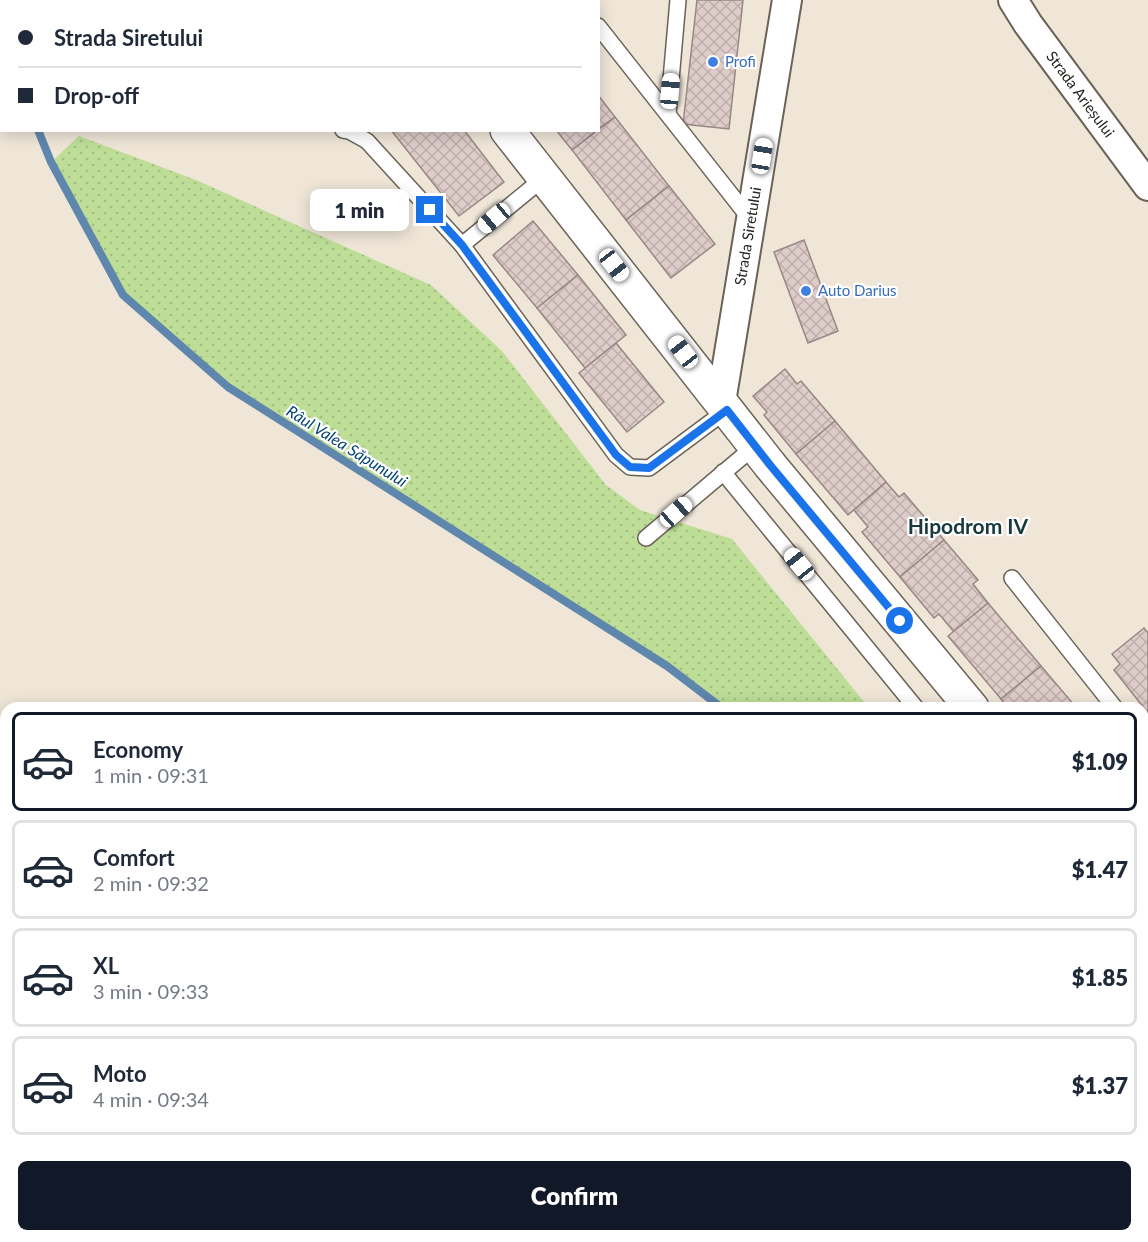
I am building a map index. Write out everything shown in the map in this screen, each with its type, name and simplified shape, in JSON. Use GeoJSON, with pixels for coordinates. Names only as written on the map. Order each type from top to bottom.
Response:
{"type":"FeatureCollection","features":[{"type":"Feature","properties":{"kind":"street","name":"Strada Siretului"},"geometry":{"type":"LineString","coordinates":[[724,406],[751,220],[787,0]]}},
{"type":"Feature","properties":{"kind":"street","name":"Strada Arieșului"},"geometry":{"type":"LineString","coordinates":[[1013,0],[1028,24],[1148,186]]}},
{"type":"Feature","properties":{"kind":"street"},"geometry":{"type":"LineString","coordinates":[[509,132],[755,446],[967,702]]}},
{"type":"Feature","properties":{"kind":"lane"},"geometry":{"type":"LineString","coordinates":[[668,114],[678,0]]}},
{"type":"Feature","properties":{"kind":"lane"},"geometry":{"type":"LineString","coordinates":[[600,29],[751,220]]}},
{"type":"Feature","properties":{"kind":"lane"},"geometry":{"type":"LineString","coordinates":[[351,132],[367,141],[462,245],[616,455],[630,467],[649,468],[724,406]]}},
{"type":"Feature","properties":{"kind":"lane"},"geometry":{"type":"LineString","coordinates":[[462,245],[545,177]]}},
{"type":"Feature","properties":{"kind":"lane"},"geometry":{"type":"LineString","coordinates":[[646,538],[755,446]]}},
{"type":"Feature","properties":{"kind":"lane"},"geometry":{"type":"LineString","coordinates":[[723,472],[911,702]]}},
{"type":"Feature","properties":{"kind":"lane"},"geometry":{"type":"LineString","coordinates":[[1012,578],[1110,702]]}},
{"type":"Feature","properties":{"kind":"green space"},"geometry":{"type":"Polygon","coordinates":[[[79,136],[196,180],[431,285],[502,351],[606,485],[640,510],[732,539],[864,702],[714,702],[667,666],[228,387],[123,295],[51,162],[79,136]]]}},
{"type":"Feature","properties":{"kind":"building","name":"Profi"},"geometry":{"type":"Polygon","coordinates":[[[697,0],[743,0],[729,129],[683,124],[697,0]]]}},
{"type":"Feature","properties":{"kind":"building"},"geometry":{"type":"Polygon","coordinates":[[[600,98],[615,117],[600,128],[600,98]]]}},
{"type":"Feature","properties":{"kind":"building"},"geometry":{"type":"Polygon","coordinates":[[[615,117],[669,186],[626,220],[572,150],[595,132],[600,132],[600,129],[615,117]]]}},
{"type":"Feature","properties":{"kind":"building"},"geometry":{"type":"Polygon","coordinates":[[[393,132],[466,132],[504,182],[459,216],[393,132]]]}},
{"type":"Feature","properties":{"kind":"building"},"geometry":{"type":"Polygon","coordinates":[[[558,132],[594,132],[572,150],[558,132]]]}},
{"type":"Feature","properties":{"kind":"building"},"geometry":{"type":"Polygon","coordinates":[[[669,186],[715,244],[671,278],[626,220],[669,186]]]}},
{"type":"Feature","properties":{"kind":"building"},"geometry":{"type":"Polygon","coordinates":[[[533,221],[578,275],[537,308],[493,255],[533,221]]]}},
{"type":"Feature","properties":{"kind":"building","name":"Auto Darius"},"geometry":{"type":"Polygon","coordinates":[[[804,240],[838,331],[808,343],[774,252],[804,240]]]}},
{"type":"Feature","properties":{"kind":"building"},"geometry":{"type":"Polygon","coordinates":[[[578,275],[626,335],[585,368],[537,308],[578,275]]]}},
{"type":"Feature","properties":{"kind":"building"},"geometry":{"type":"Polygon","coordinates":[[[616,343],[664,402],[627,432],[579,373],[616,343]]]}},
{"type":"Feature","properties":{"kind":"building"},"geometry":{"type":"Polygon","coordinates":[[[785,369],[797,384],[801,381],[835,421],[796,454],[764,415],[767,412],[753,396],[785,369]]]}},
{"type":"Feature","properties":{"kind":"building"},"geometry":{"type":"Polygon","coordinates":[[[835,421],[886,482],[848,515],[796,454],[835,421]]]}},
{"type":"Feature","properties":{"kind":"building"},"geometry":{"type":"Polygon","coordinates":[[[886,482],[899,497],[904,493],[944,540],[900,577],[862,532],[868,527],[854,510],[886,482]]]}},
{"type":"Feature","properties":{"kind":"building"},"geometry":{"type":"Polygon","coordinates":[[[944,540],[978,580],[973,584],[988,603],[954,632],[939,614],[934,618],[900,577],[944,540]]]}},
{"type":"Feature","properties":{"kind":"building"},"geometry":{"type":"Polygon","coordinates":[[[988,603],[1041,666],[1001,699],[948,636],[988,603]]]}},
{"type":"Feature","properties":{"kind":"building"},"geometry":{"type":"Polygon","coordinates":[[[1144,628],[1148,633],[1148,702],[1139,702],[1114,670],[1120,664],[1112,654],[1144,628]]]}},
{"type":"Feature","properties":{"kind":"building"},"geometry":{"type":"Polygon","coordinates":[[[1041,666],[1072,702],[1003,702],[1001,699],[1041,666]]]}},
{"type":"Feature","properties":{"kind":"waterway","name":"Râul Valea Săpunului"},"geometry":{"type":"LineString","coordinates":[[39,132],[51,162],[123,295],[228,387],[667,666],[714,702]]}},
{"type":"Feature","properties":{"kind":"place","name":"Profi"},"geometry":{"type":"Point","coordinates":[713,62]}},
{"type":"Feature","properties":{"kind":"place","name":"Auto Darius"},"geometry":{"type":"Point","coordinates":[806,291]}},
{"type":"Feature","properties":{"kind":"district","name":"Hipodrom IV"},"geometry":{"type":"Point","coordinates":[968,527]}},
{"type":"Feature","properties":{"kind":"route"},"geometry":{"type":"LineString","coordinates":[[430,210],[462,245],[616,455],[630,467],[649,468],[727,410],[900,621]]}}]}
